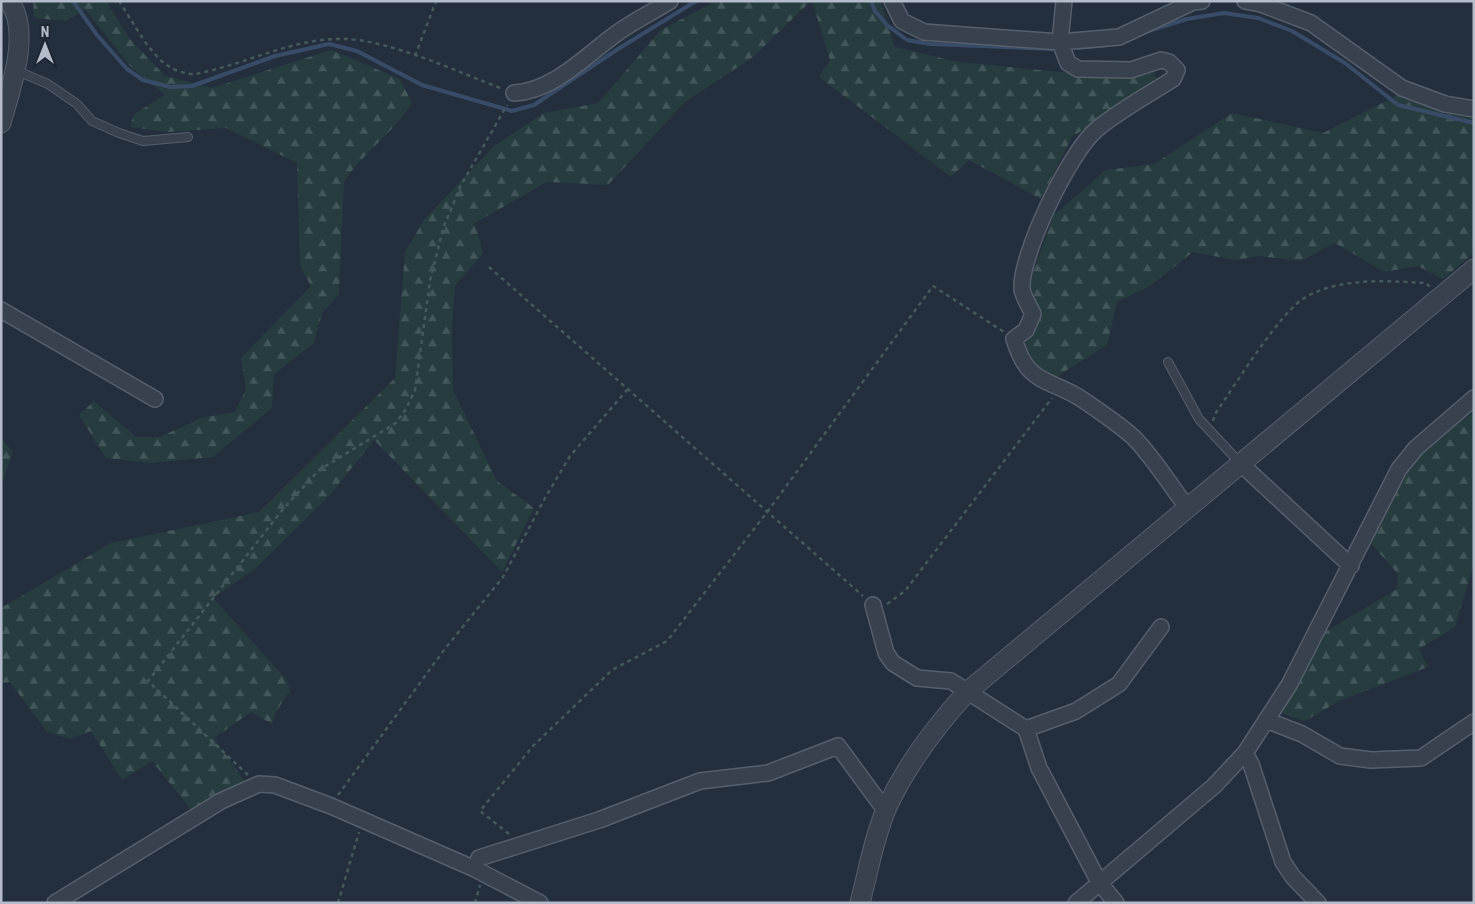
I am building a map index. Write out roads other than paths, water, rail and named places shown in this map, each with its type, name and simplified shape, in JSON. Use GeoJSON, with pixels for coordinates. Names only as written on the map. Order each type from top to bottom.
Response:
{"type":"FeatureCollection","features":[{"type":"Feature","properties":{"kind":"street"},"geometry":{"type":"LineString","coordinates":[[1,123],[15,70],[20,33],[13,6],[9,1]]}},
{"type":"Feature","properties":{"kind":"street"},"geometry":{"type":"LineString","coordinates":[[514,93],[531,92],[554,80],[621,30],[670,1]]}},
{"type":"Feature","properties":{"kind":"street"},"geometry":{"type":"LineString","coordinates":[[892,1],[902,20],[924,32],[1060,42],[1119,37],[1193,2],[1202,1]]}},
{"type":"Feature","properties":{"kind":"street"},"geometry":{"type":"LineString","coordinates":[[1064,1],[1060,42],[1068,63],[1078,69],[1130,70],[1161,60],[1169,62],[1177,70],[1173,79],[1097,129],[1082,144],[1070,162],[1030,249],[1022,290],[1033,314],[1026,330],[1014,339],[1019,355],[1030,371],[1059,389],[1075,395],[1136,439],[1187,507]]}},
{"type":"Feature","properties":{"kind":"street"},"geometry":{"type":"LineString","coordinates":[[1245,1],[1261,4],[1311,23],[1402,88],[1445,104],[1474,109]]}},
{"type":"Feature","properties":{"kind":"street"},"geometry":{"type":"LineString","coordinates":[[860,903],[886,809],[932,730],[967,692],[1474,269]]}},
{"type":"Feature","properties":{"kind":"street"},"geometry":{"type":"LineString","coordinates":[[1,310],[155,399]]}},
{"type":"Feature","properties":{"kind":"street"},"geometry":{"type":"LineString","coordinates":[[1076,903],[1214,786],[1245,753],[1289,685],[1399,469],[1416,448],[1474,398]]}},
{"type":"Feature","properties":{"kind":"street"},"geometry":{"type":"LineString","coordinates":[[1240,463],[1351,566]]}},
{"type":"Feature","properties":{"kind":"street"},"geometry":{"type":"LineString","coordinates":[[874,609],[886,653],[892,663],[917,678],[951,681],[1026,729],[1038,768],[1100,882],[1116,903]]}},
{"type":"Feature","properties":{"kind":"street"},"geometry":{"type":"LineString","coordinates":[[1026,729],[1076,712],[1119,684],[1161,627]]}},
{"type":"Feature","properties":{"kind":"street"},"geometry":{"type":"LineString","coordinates":[[1266,720],[1302,734],[1340,756],[1371,760],[1421,758],[1474,722]]}},
{"type":"Feature","properties":{"kind":"street"},"geometry":{"type":"LineString","coordinates":[[475,869],[479,858],[599,820],[700,781],[768,773],[838,746],[886,809]]}},
{"type":"Feature","properties":{"kind":"street"},"geometry":{"type":"LineString","coordinates":[[1245,753],[1251,764],[1283,862],[1293,877],[1318,903]]}},
{"type":"Feature","properties":{"kind":"street"},"geometry":{"type":"LineString","coordinates":[[55,903],[221,801],[259,784],[276,785],[331,806],[475,869],[540,903]]}},
{"type":"Feature","properties":{"kind":"lane"},"geometry":{"type":"LineString","coordinates":[[15,70],[48,84],[77,104],[92,121],[119,133],[143,141],[188,136]]}},
{"type":"Feature","properties":{"kind":"lane"},"geometry":{"type":"LineString","coordinates":[[1168,362],[1199,419],[1240,463]]}},
{"type":"Feature","properties":{"kind":"waterway"},"geometry":{"type":"LineString","coordinates":[[73,1],[97,35],[127,69],[143,80],[170,87],[192,86],[275,56],[329,44],[357,51],[422,85],[512,111],[534,105],[618,49],[696,1]]}},
{"type":"Feature","properties":{"kind":"waterway"},"geometry":{"type":"LineString","coordinates":[[871,1],[875,11],[887,25],[907,40],[930,44],[1053,49]]}},
{"type":"Feature","properties":{"kind":"waterway"},"geometry":{"type":"LineString","coordinates":[[1145,32],[1187,19],[1224,13],[1258,18],[1292,31],[1345,63],[1398,105],[1474,123]]}},
{"type":"Feature","properties":{"kind":"waterway"},"geometry":{"type":"LineString","coordinates":[[1077,48],[1108,45]]}}]}
